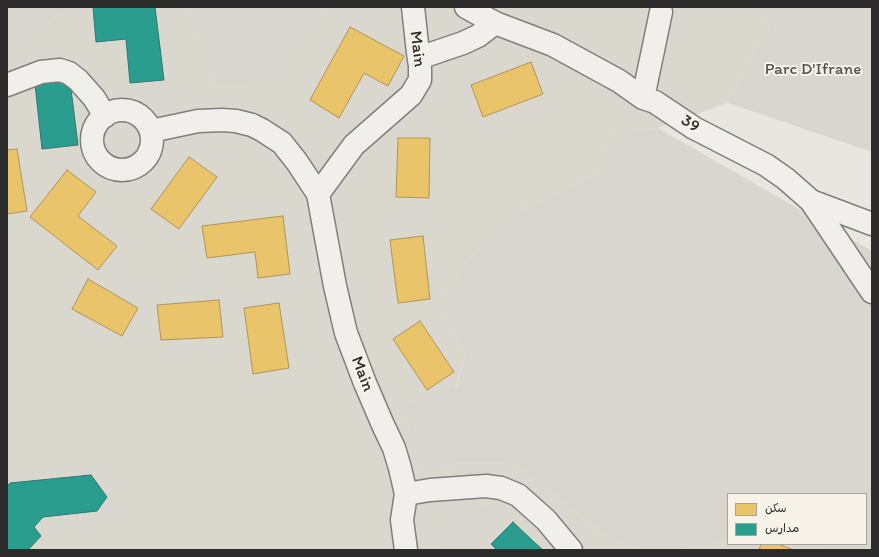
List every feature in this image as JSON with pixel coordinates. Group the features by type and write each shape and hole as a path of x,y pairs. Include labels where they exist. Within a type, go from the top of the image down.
{"lane":[{"name":"Main","path":"318,194 354,145 411,95 416,87 421,77 413,7"},
{"name":"39","path":"466,7 495,23 552,45 619,81 643,98 655,102 694,128 766,164 811,201 872,292"},
{"path":"643,98 661,12"},
{"path":"419,58 468,41 486,31 495,23"},
{"path":"7,85 40,72 60,70 69,73 78,80 94,98 105,116"},
{"path":"126,110 136,114 145,121 151,131 151,147 148,155 143,162 136,167 119,170 111,168 102,162 95,154 92,144 93,133 97,124 105,116 115,111 126,110"},
{"name":"Main","path":"151,131 198,121 236,121 252,125 282,143 297,162 318,194 335,286 346,333 365,383 394,448 406,494 402,520 406,550"},
{"path":"811,201 872,224"},
{"path":"406,494 430,490 486,486 501,488 518,495 546,520 571,550"}],"shaded area":[{"path":"66,7 190,7 217,86 276,78 321,12 322,7 764,7 769,29 728,103 658,128 612,135 599,174 513,214 470,258 442,301 466,352 455,389 403,405 415,449 423,468 460,463 516,464 602,532 637,550 7,550 7,63 25,44"},
{"path":"727,540 727,545 812,545 819,548 818,550 678,550"}],"green space":[{"path":"7,7 66,7 25,44 7,63"},
{"path":"190,7 322,7 321,12 276,79 217,86"},
{"name":"Parc D'Ifrane","path":"764,7 872,7 872,152 728,103 769,29"},
{"path":"658,128 872,251 872,550 818,550 819,548 812,545 867,545 867,493 727,493 727,540 678,550 637,550 602,532 516,464 460,463 423,468 415,449 403,405 456,388 466,352 442,301 470,258 513,214 599,174 612,135"},
{"path":"454,501 498,512 486,550 438,550 434,528"}],"building: سكن":[{"path":"350,27 404,56 388,86 364,73 339,118 310,100"},
{"path":"531,62 543,94 483,117 471,85"},
{"path":"398,138 430,138 429,198 396,197"},
{"path":"17,149 27,211 7,214 7,150"},
{"path":"189,157 217,177 179,229 151,209"},
{"path":"67,170 96,192 78,216 117,246 98,270 30,217"},
{"path":"283,216 290,274 258,278 255,252 207,258 202,226"},
{"path":"423,236 430,299 398,303 390,240"},
{"path":"88,279 138,308 122,336 72,309"},
{"path":"219,300 223,337 161,340 157,305"},
{"path":"279,303 289,368 253,374 244,308"},
{"path":"420,321 454,372 427,390 393,339"},
{"path":"761,545 781,545 794,550 759,550"}],"building: مدارس":[{"path":"93,7 155,7 164,80 130,83 126,39 96,42"},
{"path":"70,81 78,145 42,149 35,84"},
{"path":"91,475 107,497 97,511 43,517 34,527 41,536 28,550 7,550 7,486 10,483"},
{"path":"513,522 543,550 497,550 491,544"}]}
